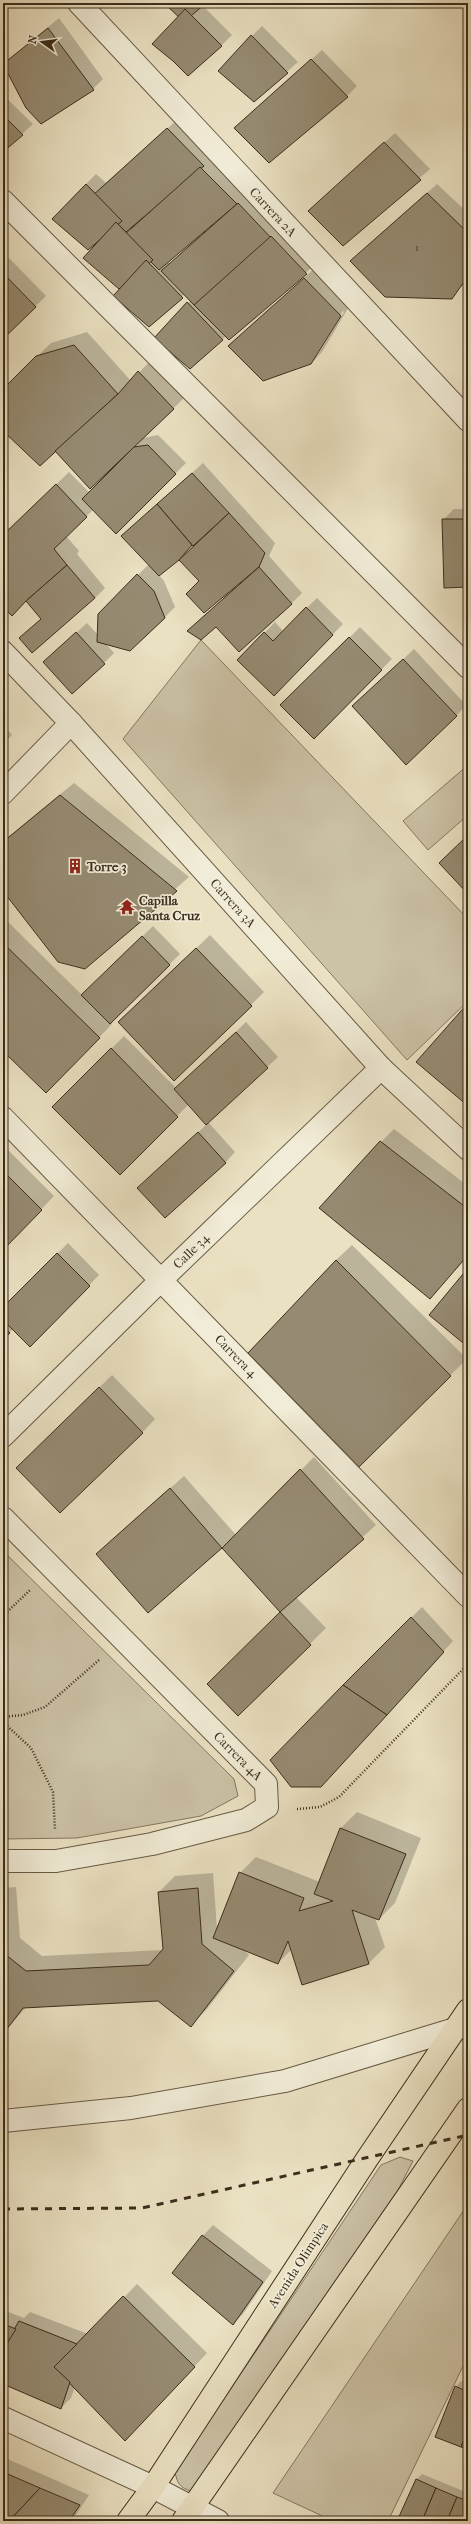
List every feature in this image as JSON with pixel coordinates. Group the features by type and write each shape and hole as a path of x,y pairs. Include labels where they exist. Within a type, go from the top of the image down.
{"main road":[{"name":"Avenida Olimpica","path":"128,2521 153,2487 461,2027 468,2010"},
{"path":"188,2515 468,2109"}],"street":[{"name":"Carrera 2A","path":"79,3 468,420"},
{"path":"3,201 468,667"},
{"name":"Carrera 3A","path":"3,652 71,723 382,1068 468,1149"},
{"path":"3,793 71,723"},
{"name":"Calle 34","path":"3,1436 162,1279 382,1068"},
{"name":"Carrera 4","path":"3,1118 162,1279 468,1596"},
{"name":"Carrera 4A","path":"3,1518 52,1570 266,1784 267,1807"},
{"path":"3,1861 56,1861 152,1844 246,1820 267,1807"},
{"path":"3,2121 131,2108 285,2081 461,2027"},
{"path":"3,2418 153,2487 188,2515 218,2521"}],"path":[{"path":"3,1616 52,1570"},
{"path":"3,1717 23,1715 45,1707 122,1639"},
{"path":"267,1807 301,1809 320,1807 339,1797 468,1664"},
{"path":"3,1722 31,1748 53,1792 56,1861"}],"shaded area":[{"path":"201,640 468,919 468,1001 407,1060 123,739"},
{"path":"468,765 468,815 428,850 403,821"},
{"path":"3,1551 234,1779 238,1796 201,1816 77,1838 3,1839"},
{"path":"400,2157 413,2161 398,2190 201,2480 191,2491 182,2487 178,2482 175,2472 381,2165"},
{"path":"468,2204 468,2356 388,2521 333,2521 273,2493"}],"building":[{"path":"164,3 206,3 184,22"},
{"path":"185,9 222,46 188,76 173,61 152,44"},
{"path":"48,28 94,90 41,124 26,108 3,64"},
{"path":"251,35 288,73 254,102 218,71"},
{"path":"311,59 348,97 269,163 234,128"},
{"path":"3,115 23,135 3,152"},
{"path":"167,128 204,166 126,232 91,197"},
{"path":"384,142 421,180 343,246 308,211"},
{"path":"200,167 237,204 159,270 124,235"},
{"path":"86,184 122,221 88,250 52,219"},
{"path":"427,193 468,233 468,276 452,299 385,297 350,261"},
{"path":"238,203 274,241 196,307 161,271"},
{"path":"116,222 153,260 119,289 83,258"},
{"path":"271,236 307,274 229,340 194,305"},
{"path":"146,260 183,298 149,327 113,296"},
{"path":"3,273 36,307 3,339"},
{"path":"304,278 341,316 311,364 263,381 228,346"},
{"path":"187,302 223,340 190,369 154,338"},
{"path":"74,345 118,394 40,466 3,431 3,389 36,356"},
{"path":"138,371 174,409 90,489 55,451 118,394"},
{"path":"148,445 176,474 116,534 82,499 134,447"},
{"path":"192,473 229,513 193,546 157,504"},
{"path":"56,484 87,517 54,549 67,565 26,601 12,616 3,607 3,535"},
{"path":"157,504 192,545 179,560 159,576 121,536"},
{"path":"229,513 265,553 259,567 204,613 186,594 199,581 179,560"},
{"path":"442,519 468,519 468,587 444,588"},
{"path":"67,565 95,598 32,653 19,638 41,619 26,601"},
{"path":"259,567 292,604 239,652 216,627 201,640 187,631"},
{"path":"137,574 154,591 165,618 130,651 97,642 98,614"},
{"path":"306,607 333,635 274,696 237,660 264,632 273,641"},
{"path":"76,632 105,664 72,694 43,662"},
{"path":"349,637 382,670 314,739 280,705"},
{"path":"403,659 457,716 406,765 352,706"},
{"name":"Torre 3","path":"60,795 177,891 85,969 58,962 3,891 3,842"},
{"path":"468,835 468,894 439,863"},
{"path":"142,936 170,965 110,1024 81,995"},
{"path":"3,943 100,1038 46,1093 3,1051"},
{"path":"196,948 252,1006 174,1081 118,1022"},
{"path":"468,1003 468,1106 416,1062"},
{"path":"236,1032 268,1068 206,1125 174,1089"},
{"path":"111,1048 178,1117 120,1175 52,1107"},
{"path":"198,1132 226,1163 165,1218 137,1188"},
{"path":"380,1141 468,1209 468,1255 430,1299 319,1208"},
{"path":"3,1171 42,1210 3,1250"},
{"path":"57,1253 90,1286 30,1347 3,1320 3,1307"},
{"path":"336,1260 451,1376 359,1467 248,1353"},
{"path":"468,1268 468,1347 429,1315"},
{"path":"3,1326 10,1333 3,1340"},
{"path":"99,1387 143,1433 60,1513 16,1468"},
{"path":"300,1469 364,1539 280,1612 222,1548"},
{"path":"170,1488 222,1548 148,1613 96,1554"},
{"path":"280,1612 311,1645 238,1716 207,1684"},
{"path":"411,1617 444,1652 387,1715 343,1685"},
{"path":"343,1685 387,1715 321,1787 291,1787 270,1760"},
{"path":"340,1828 406,1854 379,1920 352,1910 369,1964 302,1985 288,1941 278,1964 213,1938 239,1872 304,1898 299,1911 333,1901 314,1894"},
{"path":"198,1888 202,1944 234,1971 191,2027 158,2001 23,2008 3,2034 3,1932 5,1954 26,1971 149,1965 163,1949 158,1892"},
{"path":"202,2235 263,2282 233,2325 172,2273"},
{"path":"123,2296 195,2367 125,2441 54,2367"},
{"path":"19,2321 77,2344 54,2367 70,2382 61,2409 3,2384 3,2348"},
{"path":"3,2324 16,2329 3,2350"},
{"path":"455,2386 468,2392 468,2429 461,2447 435,2437"},
{"path":"468,2429 468,2449 461,2447"},
{"path":"3,2472 40,2488 9,2521 3,2521"},
{"path":"416,2479 436,2488 422,2521 397,2521"},
{"path":"40,2488 80,2505 69,2521 9,2521"},
{"path":"436,2488 457,2497 447,2521 422,2521"},
{"path":"457,2497 468,2501 468,2521 447,2521"}],"railway":[{"path":"3,2209 142,2208 468,2135"}],"place":[{"name":"Torre 3","path":"75,866"},
{"name":"Capilla Santa Cruz","path":"127,907"}]}
